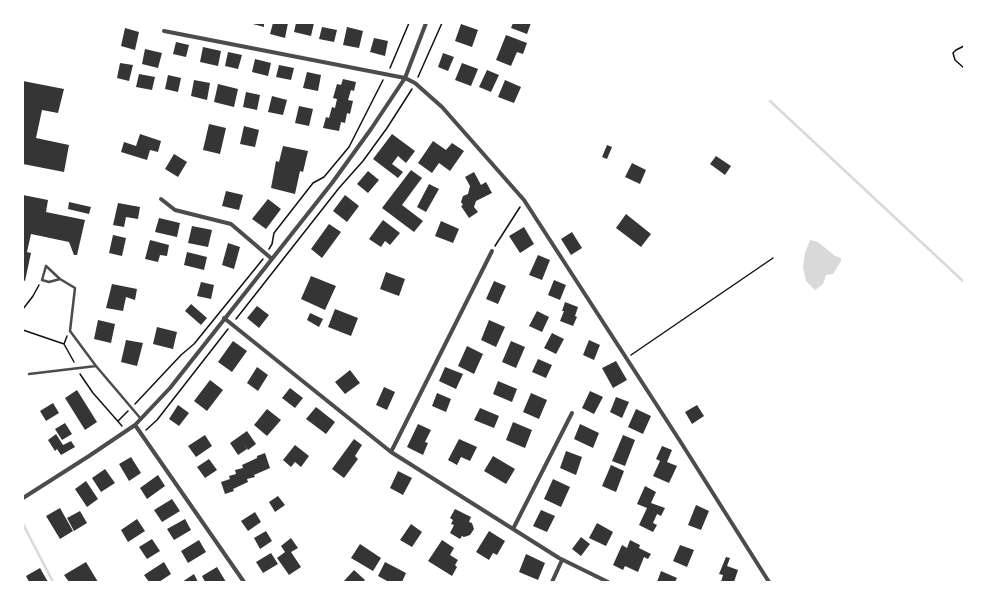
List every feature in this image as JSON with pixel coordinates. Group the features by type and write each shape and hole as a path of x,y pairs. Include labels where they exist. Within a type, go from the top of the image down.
{"street":[{"path":"23,498 135,425 184,370 354,153 405,78 426,23"},
{"path":"164,31 405,78 415,83 442,107 524,200 680,441 769,582"},
{"path":"161,199 175,210 231,224 272,259"},
{"path":"391,452 492,251"},
{"path":"224,318 391,452 562,560 608,582"},
{"path":"513,529 572,413"},
{"path":"135,425 244,582"},
{"path":"552,582 562,560"}],"lane":[{"path":"60,279 49,282 42,280 46,266 60,279 75,288 70,331 96,366 141,419"},
{"path":"29,374 96,366"}],"path":[{"path":"23,330 64,344 76,368 93,393 118,421 181,355 194,344 266,254 272,244 274,233 313,183 324,177 349,147 393,63 409,23"},
{"path":"140,433 147,430 157,420 387,128 415,83 442,23"},
{"path":"964,46 953,53 955,60 964,68"},
{"path":"492,251 524,200"},
{"path":"626,358 773,258"},
{"path":"23,309 33,296 42,280"}],"shaded area":[{"path":"810,240 818,242 835,256 841,258 841,261 833,274 826,275 823,284 815,290 806,281 803,267 805,253"}],"building":[{"path":"249,23 264,23 264,27"},
{"path":"273,23 288,23 285,38 270,34"},
{"path":"296,23 314,23 311,36 294,32"},
{"path":"513,23 531,23 527,34 511,28"},
{"path":"461,24 478,30 472,47 455,41"},
{"path":"322,27 337,30 334,42 319,39"},
{"path":"347,27 363,31 359,48 343,45"},
{"path":"125,28 139,32 135,50 121,46"},
{"path":"506,35 527,43 523,54 517,52 511,66 496,60"},
{"path":"374,38 388,41 385,56 370,52"},
{"path":"176,42 189,45 186,57 173,54"},
{"path":"203,47 221,51 218,66 200,62"},
{"path":"145,49 162,53 158,68 142,64"},
{"path":"228,52 242,55 238,69 225,66"},
{"path":"443,53 454,57 448,71 438,67"},
{"path":"255,59 271,63 268,76 252,72"},
{"path":"120,63 133,65 129,81 117,78"},
{"path":"462,63 478,69 471,86 455,80"},
{"path":"279,65 294,68 291,80 276,77"},
{"path":"487,70 499,75 491,92 479,87"},
{"path":"307,72 321,75 318,91 303,88"},
{"path":"139,74 155,77 152,90 136,87"},
{"path":"168,75 181,78 178,92 165,89"},
{"path":"343,79 356,82 354,91 351,90 348,100 353,101 350,114 347,113 345,123 341,122 339,131 323,128 326,117 329,118 332,107 335,108 337,99 333,98 337,84 341,85"},
{"path":"194,80 210,83 207,100 191,96"},
{"path":"505,80 521,87 514,103 498,97"},
{"path":"23,81 64,89 58,113 42,110 36,138 69,145 64,172 23,164"},
{"path":"218,84 238,89 234,107 214,102"},
{"path":"246,92 260,95 257,110 243,107"},
{"path":"272,96 287,100 283,115 268,112"},
{"path":"299,106 313,109 309,126 295,123"},
{"path":"209,124 226,128 220,154 203,150"},
{"path":"244,126 259,130 255,147 240,144"},
{"path":"140,134 161,141 158,152 150,150 147,160 121,152 124,142 136,146"},
{"path":"392,134 415,151 406,163 398,156 392,164 403,172 398,178 373,159"},
{"path":"433,141 446,150 452,143 464,151 450,171 439,163 432,173 418,163"},
{"path":"607,145 612,147 607,159 602,157"},
{"path":"283,146 308,151 303,172 300,171 295,194 271,188 276,161 279,162"},
{"path":"174,154 187,162 178,177 165,169"},
{"path":"716,156 731,166 725,175 710,164"},
{"path":"632,163 646,170 640,184 625,177"},
{"path":"411,170 422,178 402,205 423,221 414,232 382,208"},
{"path":"368,171 379,180 368,193 357,184"},
{"path":"474,172 481,185 486,182 492,193 476,201 474,207 478,212 469,218 461,206 463,205 461,202 463,196 468,194 470,186 465,177"},
{"path":"429,184 439,189 426,212 417,207"},
{"path":"226,191 243,195 239,210 222,206"},
{"path":"23,195 48,200 46,212 85,220 77,255 74,255 69,242 31,234 27,252 31,253 25,281 23,280"},
{"path":"345,195 359,206 347,222 333,211"},
{"path":"268,199 281,209 266,229 252,219"},
{"path":"69,202 91,207 89,214 68,209"},
{"path":"118,203 140,207 138,219 126,217 124,227 113,225"},
{"path":"626,214 651,234 641,247 616,228"},
{"path":"159,218 180,223 177,237 155,232"},
{"path":"383,220 400,233 390,245 385,241 381,247 369,239"},
{"path":"441,221 459,229 453,243 435,236"},
{"path":"329,224 341,232 322,258 311,249"},
{"path":"192,226 212,230 208,247 188,243"},
{"path":"524,227 534,244 520,253 509,236"},
{"path":"572,232 582,248 571,255 561,239"},
{"path":"113,235 126,238 122,256 109,253"},
{"path":"150,240 169,245 167,256 160,255 158,262 145,259"},
{"path":"228,243 240,247 234,269 222,265"},
{"path":"187,252 207,257 204,270 184,265"},
{"path":"538,255 550,260 542,280 529,275"},
{"path":"386,272 405,279 399,296 380,289"},
{"path":"311,276 336,286 325,310 301,299"},
{"path":"554,280 566,285 560,300 548,295"},
{"path":"494,281 506,286 498,304 486,299"},
{"path":"201,282 214,285 211,299 197,296"},
{"path":"112,284 137,289 135,300 126,297 123,311 106,308"},
{"path":"565,302 578,307 575,316 577,317 573,326 560,321 564,311 562,311"},
{"path":"191,304 207,318 201,325 185,311"},
{"path":"257,306 269,315 259,328 247,318"},
{"path":"335,309 358,318 351,336 328,327"},
{"path":"537,311 549,317 542,332 529,326"},
{"path":"310,313 323,319 319,327 307,320"},
{"path":"98,320 115,324 111,343 94,339"},
{"path":"489,320 505,327 496,347 481,340"},
{"path":"157,327 177,332 173,349 153,344"},
{"path":"552,333 564,339 556,354 544,348"},
{"path":"126,340 143,343 137,366 121,362"},
{"path":"589,340 600,345 594,360 583,355"},
{"path":"233,341 247,351 232,372 218,362"},
{"path":"511,341 525,347 516,368 502,362"},
{"path":"467,346 483,354 474,374 458,366"},
{"path":"538,359 552,365 546,378 532,372"},
{"path":"616,361 627,380 613,388 602,368"},
{"path":"257,367 268,375 258,391 247,383"},
{"path":"445,367 463,374 456,389 439,381"},
{"path":"350,370 360,383 345,394 335,382"},
{"path":"210,380 223,390 207,411 194,401"},
{"path":"498,381 517,389 512,402 493,394"},
{"path":"384,387 395,392 387,410 376,405"},
{"path":"290,388 303,398 295,408 282,398"},
{"path":"77,390 97,422 85,430 65,398"},
{"path":"590,391 603,397 594,414 582,408"},
{"path":"437,393 451,399 446,412 432,406"},
{"path":"531,393 547,400 539,419 523,412"},
{"path":"616,397 629,402 622,418 610,412"},
{"path":"53,403 59,413 46,421 40,411"},
{"path":"178,405 189,413 179,426 169,419"},
{"path":"697,405 704,416 692,424 685,412"},
{"path":"316,407 335,422 326,434 306,419"},
{"path":"480,408 499,416 494,428 474,420"},
{"path":"267,409 281,420 267,436 254,425"},
{"path":"636,409 651,416 643,434 628,427"},
{"path":"513,422 532,430 525,448 506,440"},
{"path":"65,423 72,434 62,440 55,429"},
{"path":"418,424 431,430 425,442 428,443 423,455 407,447"},
{"path":"580,424 599,433 593,448 574,439"},
{"path":"247,431 256,444 248,450 243,443 247,449 238,455 230,443"},
{"path":"56,434 63,445 71,441 75,447 61,455 57,449 55,451 48,440"},
{"path":"205,435 212,446 196,457 188,446"},
{"path":"623,435 635,440 625,466 612,461"},
{"path":"354,439 362,445 355,456 358,459 344,478 332,469"},
{"path":"459,439 477,447 470,461 461,457 457,465 448,460"},
{"path":"295,445 309,456 301,467 295,462 291,467 283,460"},
{"path":"662,446 672,450 667,462 677,466 669,483 653,476 660,461 656,459"},
{"path":"566,451 582,457 576,475 560,468"},
{"path":"265,453 270,468 254,475 255,477 247,479 248,482 233,489 234,491 225,494 221,482 230,479 229,476 236,474 235,470 243,468 242,465"},
{"path":"493,456 515,469 506,484 484,471"},
{"path":"131,457 141,473 129,481 119,464"},
{"path":"209,459 217,470 205,478 197,467"},
{"path":"611,465 624,471 616,492 602,486"},
{"path":"105,469 115,483 101,492 92,478"},
{"path":"398,471 412,478 403,495 390,488"},
{"path":"158,475 165,486 147,499 140,488"},
{"path":"553,479 570,487 561,507 544,499"},
{"path":"86,481 98,499 87,507 75,489"},
{"path":"645,486 656,492 651,503 665,508 661,516 657,514 653,523 657,525 653,532 639,525 647,508 637,504"},
{"path":"278,496 285,505 275,512 269,502"},
{"path":"172,499 180,511 162,522 154,510"},
{"path":"696,505 709,511 701,530 688,525"},
{"path":"60,508 73,531 60,539 46,516"},
{"path":"455,509 471,517 469,522 472,523 474,529 470,535 464,537 462,536 460,539 450,533 454,525 451,524 453,520 450,518"},
{"path":"541,510 555,516 547,532 533,526"},
{"path":"80,511 87,523 74,531 67,518"},
{"path":"255,512 261,522 248,531 241,521"},
{"path":"137,519 145,531 128,542 121,530"},
{"path":"185,519 191,530 174,540 167,529"},
{"path":"597,523 613,532 606,546 589,538"},
{"path":"411,524 422,532 412,547 400,540"},
{"path":"266,531 272,541 260,549 254,538"},
{"path":"489,531 505,541 497,555 493,553 489,560 476,552"},
{"path":"581,537 590,544 581,556 572,549"},
{"path":"291,538 298,548 291,552 301,567 289,575 277,558 285,552 281,546"},
{"path":"152,539 160,551 147,559 139,547"},
{"path":"199,540 206,552 188,563 181,551"},
{"path":"442,540 454,548 450,555 458,560 455,565 457,567 452,576 428,561"},
{"path":"630,540 640,545 639,548 651,554 648,559 644,557 638,572 625,566 623,570 613,565 622,545 627,548"},
{"path":"360,544 381,558 373,571 351,558"},
{"path":"680,545 694,550 687,567 673,561"},
{"path":"271,553 278,564 263,573 256,562"},
{"path":"526,554 545,563 538,580 519,572"},
{"path":"726,557 730,558 727,566 738,570 734,582 721,582 723,575 719,574"},
{"path":"86,562 98,582 69,582 64,575"},
{"path":"164,562 171,574 159,582 149,582 144,575"},
{"path":"385,562 406,573 402,582 389,582 378,576"},
{"path":"217,567 226,582 205,582 202,576"},
{"path":"40,568 48,582 29,582 26,576"},
{"path":"354,570 365,580 363,582 343,582"},
{"path":"661,571 677,578 675,582 657,582"},
{"path":"194,574 198,582 182,582"}],"waterway":[{"path":"770,101 964,282"},
{"path":"23,524 53,582"}]}
